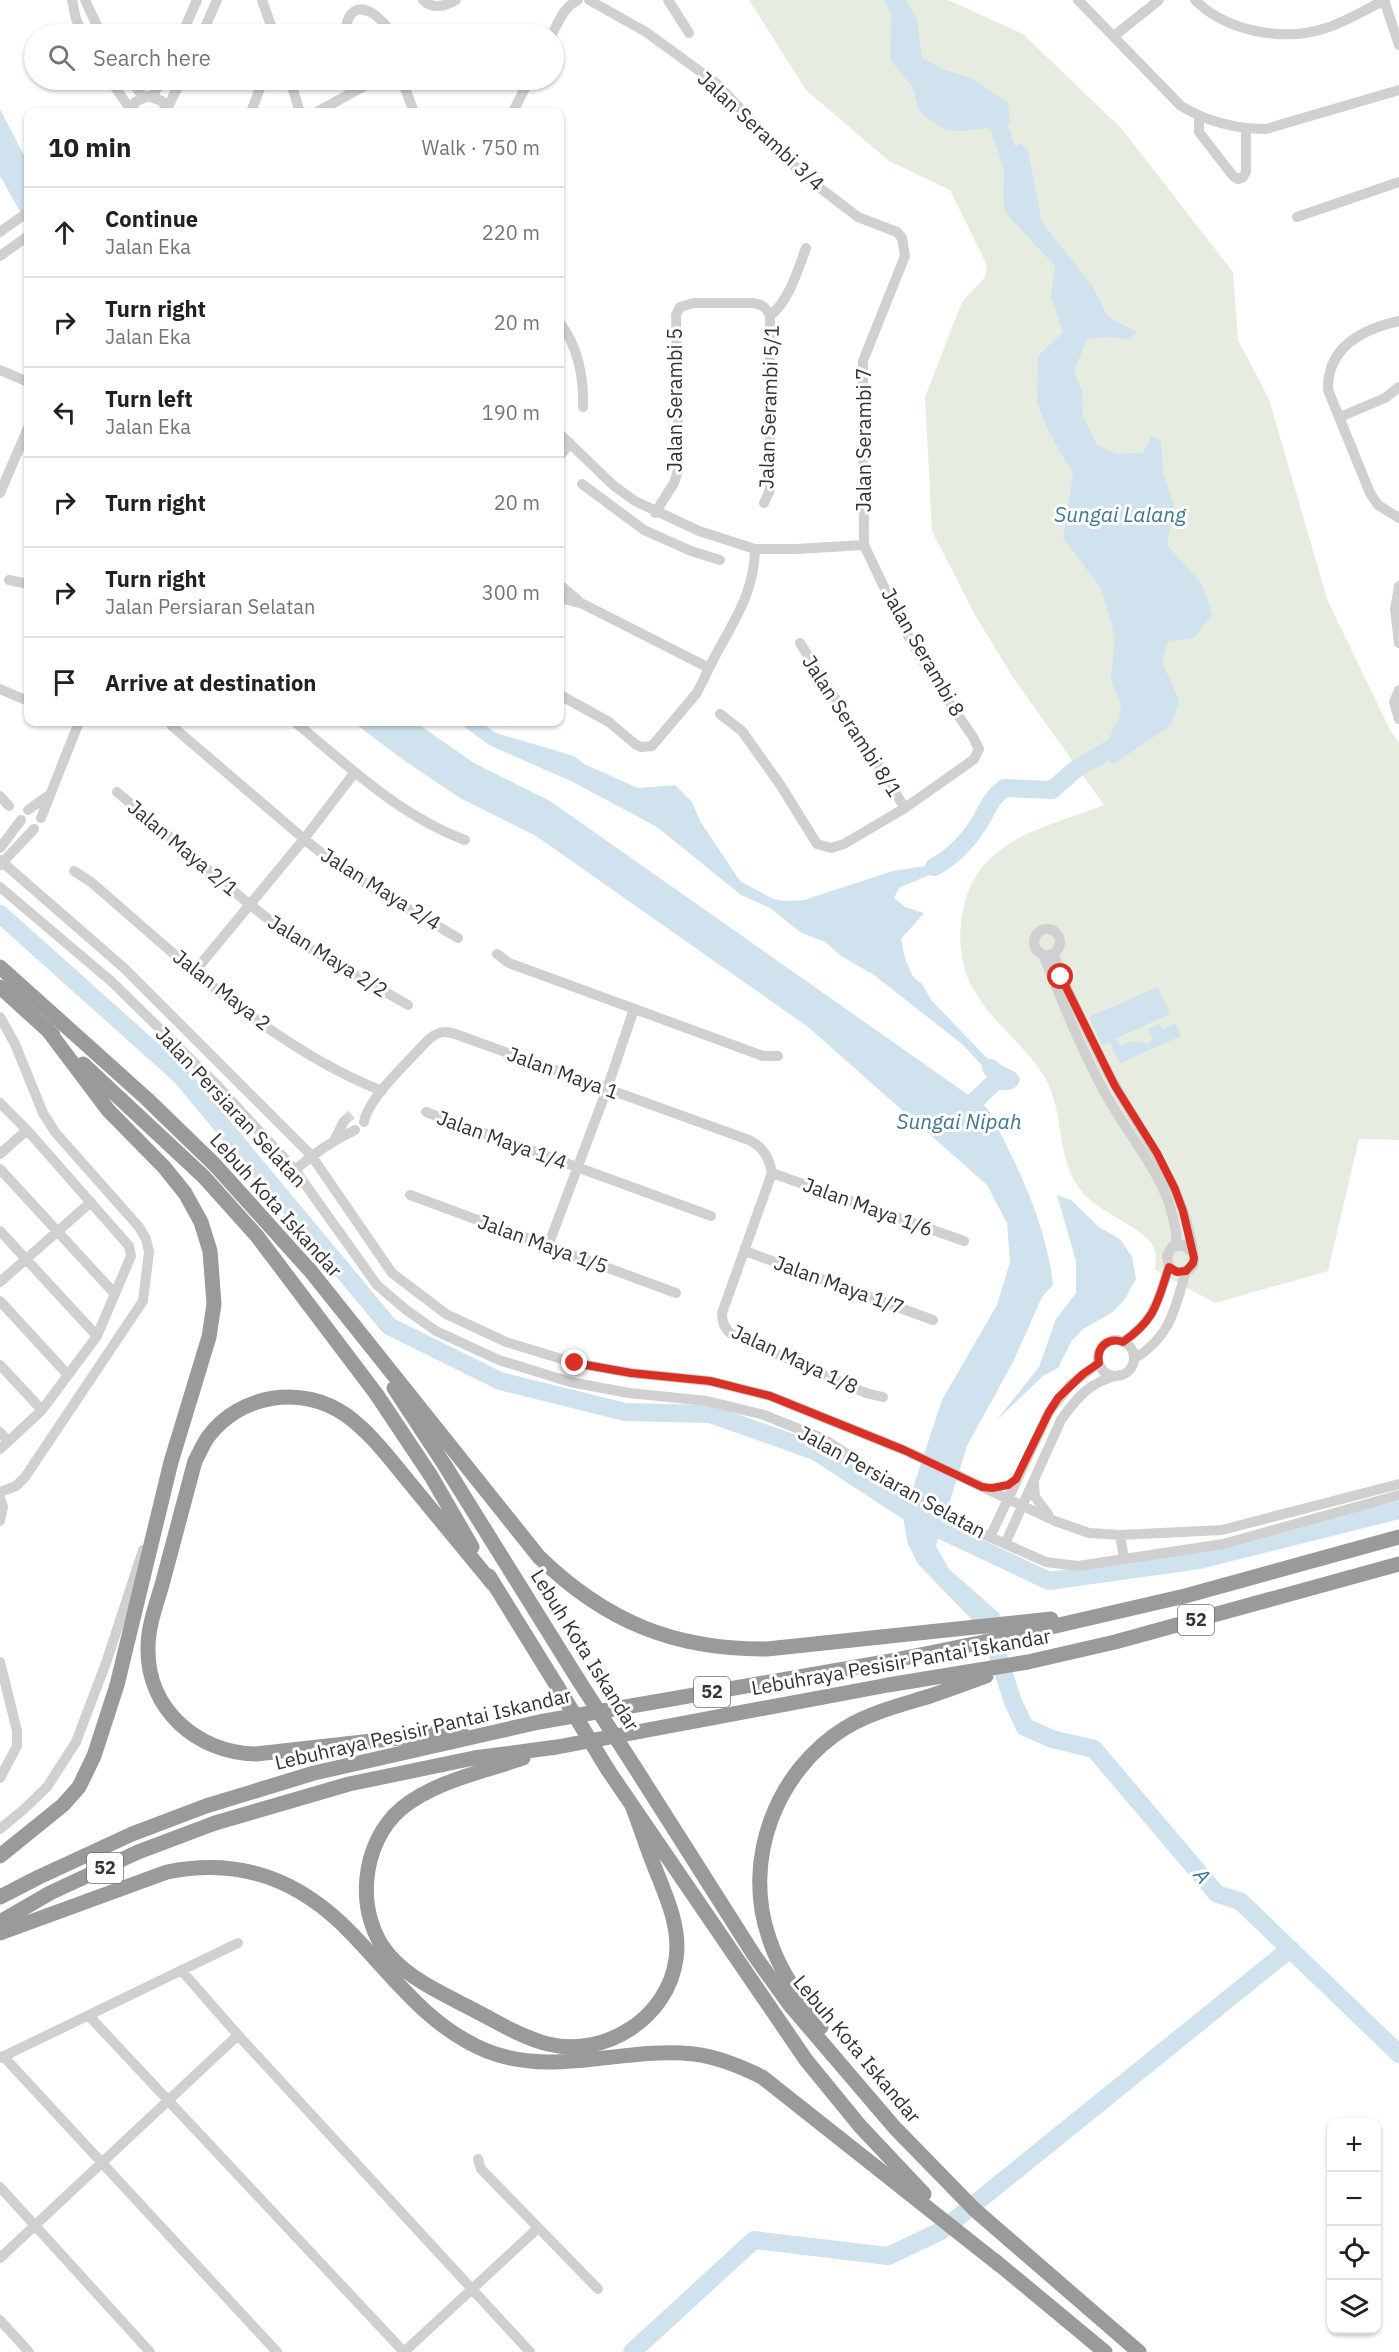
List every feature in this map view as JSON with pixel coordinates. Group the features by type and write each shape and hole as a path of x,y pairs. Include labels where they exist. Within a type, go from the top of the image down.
{"highway":[{"name":"Lebuh Kota Iskandar","path":"0,967 147,1099 216,1165 309,1269 390,1382 438,1455 759,1963 789,2004 895,2128 975,2210 1139,2352"},
{"name":"Lebuh Kota Iskandar","path":"0,987 204,1178 257,1236 377,1395 431,1476 493,1584 608,1770 774,2015 831,2092 919,2189 1000,2266 1105,2352"},
{"path":"0,1856 63,1805 79,1787 94,1756 117,1685 171,1462 209,1336 214,1304 214,1276 210,1251 201,1222 185,1193 164,1167 108,1110 47,1029"},
{"path":"309,1269 539,1557 577,1591 624,1620 654,1633 688,1643 739,1649 766,1649 1111,1614"},
{"path":"493,1584 376,1442 347,1416 334,1407 304,1398 287,1396 252,1403 225,1419 207,1438 195,1461 150,1628 148,1649 152,1678 160,1698 183,1727 210,1745 244,1754 539,1722"},
{"name":"Lebuhraya Pesisir Pantai Iskandar","path":"0,1897 39,1876 132,1834 218,1803 314,1773 539,1722 885,1662 1111,1614 1185,1596 1399,1536"},
{"name":"Lebuhraya Pesisir Pantai Iskandar","path":"0,1922 50,1893 138,1852 238,1816 349,1784 412,1770 557,1747 888,1685 1028,1662 1115,1642 1399,1564"},
{"path":"895,2128 791,1986 776,1956 764,1922 760,1887 762,1856 768,1829 780,1799 796,1773 815,1751 845,1728 876,1712 1028,1662"},
{"path":"557,1747 425,1793 400,1810 385,1828 376,1846 369,1869 366,1888 368,1909 381,1945 405,1970 461,2003 527,2036 549,2044 569,2047 597,2044 633,2028 655,2007 666,1990 674,1969 677,1949 673,1916 633,1808"},
{"path":"0,1933 167,1872 190,1867 242,1869 270,1877 298,1889 317,1902 351,1933 415,2002 441,2025 487,2051 527,2061 554,2063 664,2053 693,2054 732,2064 762,2077 789,2096 1000,2266"}],"street":[{"path":"72,0 78,24"},
{"path":"85,0 96,24"},
{"path":"186,24 197,0"},
{"path":"206,24 217,0"},
{"path":"262,0 270,24"},
{"path":"423,0 428,6 434,7 456,0"},
{"path":"557,24 569,4 578,0"},
{"path":"668,0 689,33"},
{"path":"1078,0 1181,106 1199,117 1226,126 1266,129 1399,90"},
{"path":"1114,36 1159,0"},
{"path":"1195,0 1219,18 1238,26 1270,34 1287,34 1326,28 1385,0 1399,45"},
{"name":"Jalan Serambi 3/4","path":"595,1 646,32 716,83 756,123 782,156 803,175 868,222"},
{"path":"347,24 351,13 358,9 371,12 383,24"},
{"path":"117,90 129,108"},
{"path":"142,90 148,96 162,100 166,108"},
{"path":"132,108 135,102 148,96 153,90"},
{"path":"168,108 176,90"},
{"path":"252,108 259,90"},
{"path":"292,90 295,108"},
{"path":"323,108 357,90"},
{"path":"406,90 412,108"},
{"path":"515,108 524,90"},
{"path":"1199,117 1199,132 1233,176 1238,179 1244,177 1246,172 1246,129"},
{"path":"1297,217 1399,182"},
{"path":"0,232 24,215"},
{"name":"Jalan Serambi 7","path":"864,545 863,361 905,256 902,238 897,232 868,222"},
{"path":"2,254 24,239"},
{"name":"Jalan Serambi 5/1","path":"764,503 771,490 770,316 781,307 806,248"},
{"name":"Jalan Serambi 5","path":"655,513 674,483 679,466 675,323 680,308 694,303 752,303 760,304 767,309 770,316"},
{"path":"1399,321 1379,325 1352,338 1335,359 1328,379 1328,390 1370,493 1378,505 1399,518"},
{"path":"564,330 573,347 584,385 583,407"},
{"path":"0,370 24,380"},
{"path":"1340,417 1384,398 1399,387"},
{"path":"0,493 3,476 24,436"},
{"path":"564,438 614,486 655,513 699,531 755,549 864,545"},
{"path":"564,451 570,443"},
{"path":"582,484 645,530 720,560"},
{"path":"604,501 614,486"},
{"path":"691,550 699,531"},
{"name":"Jalan Serambi 8","path":"720,714 742,730 781,786 817,844 822,847 831,848 844,844 905,808 974,759 979,749 973,737 934,680 904,629 864,545"},
{"path":"564,697 609,722 635,744 646,747 657,742 696,694 749,590 754,570 755,549"},
{"path":"9,580 24,583"},
{"path":"1399,586 1395,609 1399,643"},
{"path":"564,588 583,604"},
{"path":"564,598 583,604 709,668"},
{"name":"Jalan Serambi 8/1","path":"800,643 905,808"},
{"path":"0,689 24,699"},
{"path":"1399,690 1394,702 1399,719"},
{"path":"41,818 76,726"},
{"name":"Jalan Maya 2/4","path":"172,726 343,870 458,938"},
{"path":"300,726 388,798 447,833 465,840"},
{"path":"195,971 304,839 355,772"},
{"name":"Jalan Maya 2/1","path":"117,792 249,904"},
{"path":"28,810 49,795"},
{"path":"0,796 9,806"},
{"path":"0,848 21,820"},
{"path":"1,862 34,829"},
{"name":"Jalan Persiaran Selatan","path":"1,862 124,968 311,1155 392,1273 446,1314 506,1342 575,1363 631,1373 710,1381 770,1396 904,1450 1054,1521 1089,1533 1120,1535 1222,1530 1399,1484"},
{"name":"Jalan Maya 2","path":"74,871 91,882 195,971 283,1038 322,1062 382,1091"},
{"name":"Jalan Persiaran Selatan","path":"0,887 112,982 214,1082 295,1170 377,1285 436,1331 499,1360 570,1382 629,1393 707,1401 764,1415 824,1439 893,1485 954,1519 1046,1562 1078,1566 1223,1544 1399,1495"},
{"name":"Jalan Maya 2/2","path":"249,904 295,940 408,1005"},
{"path":"1005,1544 1034,1477 1070,1406 1092,1385 1102,1379 1119,1376 1130,1370 1134,1359 1152,1348 1166,1329 1186,1271 1193,1263 1183,1211 1175,1189 1157,1153 1115,1086 1048,953 1106,1094 1160,1178 1177,1231 1177,1245"},
{"path":"497,954 509,963 763,1056 778,1056"},
{"path":"548,1246 607,1089 634,1009"},
{"path":"0,1017 15,1044 43,1113 139,1227 146,1239 149,1252 143,1301 25,1477 16,1486 0,1492"},
{"name":"Jalan Maya 1","path":"362,1115 428,1041 435,1034 443,1031 749,1140 758,1145 766,1154 772,1173"},
{"path":"0,1103 91,1202 131,1251 131,1256 97,1336 42,1410 4,1445 0,1432"},
{"name":"Jalan Maya 1/4","path":"426,1112 711,1216"},
{"path":"335,1139 344,1121"},
{"path":"0,1154 27,1130"},
{"path":"295,1170 311,1155 335,1139 355,1130"},
{"path":"0,1169 115,1294"},
{"name":"Jalan Maya 1/6","path":"772,1173 964,1241"},
{"name":"Jalan Maya 1/8","path":"772,1173 722,1312 725,1328 731,1334 866,1393 883,1397"},
{"name":"Jalan Maya 1/5","path":"410,1195 676,1293"},
{"path":"0,1282 91,1202"},
{"path":"0,1232 97,1336"},
{"path":"1186,1271 1177,1272 1169,1267 1166,1262 1168,1251 1177,1245 1183,1245 1192,1252"},
{"name":"Jalan Maya 1/7","path":"745,1251 933,1320"},
{"path":"1123,1342 1139,1331 1153,1312 1169,1267"},
{"path":"0,1301 68,1375"},
{"path":"1119,1376 1107,1373 1099,1363 1099,1353 1104,1344 1113,1340 1123,1342 1129,1346 1134,1359"},
{"path":"990,1537 1049,1412 1058,1398 1077,1378 1099,1363"},
{"path":"0,1365 42,1410"},
{"path":"0,1829 24,1810 46,1787 76,1742 106,1663 171,1462"},
{"path":"982,1487 1000,1488 1008,1485 1022,1470"},
{"path":"1034,1477 1033,1487 1038,1504 1054,1521"},
{"path":"0,1498 3,1507 0,1521"},
{"path":"1120,1535 1124,1558"},
{"path":"0,1662 17,1731 17,1746 0,1778"},
{"path":"238,1943 2,2057 277,2352"},
{"path":"181,1970 530,2352"},
{"path":"88,2016 404,2352 538,2228"},
{"path":"0,2258 238,2035"},
{"path":"478,2159 481,2169 598,2289"},
{"path":"0,2187 150,2352"},
{"path":"1049,2306 1094,2352"},
{"path":"0,2320 29,2352"}],"shaded area":[{"path":"749,0 948,0 1023,34 1122,129 1233,272 1238,340 1269,399 1327,599 1390,730 1399,743 1399,1140 1359,1139 1328,1271 1215,1303 1155,1270 1155,1250 1147,1238 1090,1200 1074,1180 1064,1151 1056,1106 1045,1078 1029,1056 992,1016 968,978 962,960 960,933 967,896 978,873 993,856 1011,842 1033,831 1104,805 1014,679 975,615 932,531 925,397 962,302 985,277 987,265 950,190 889,161 806,90"}],"water":[{"path":"884,0 906,0 917,19 922,58 945,70 971,78 1008,103 1010,125 963,131 947,130 936,125 919,111 913,88 890,59 891,14"},
{"path":"0,109 24,155 24,219 0,176"},
{"name":"Sungai Lalang","path":"1020,143 1028,150 1042,222 1093,287 1108,317 1137,332 1130,340 1111,337 1087,339 1074,371 1082,391 1083,416 1097,445 1117,454 1143,453 1152,435 1161,441 1163,472 1174,507 1167,545 1202,584 1212,615 1194,638 1168,641 1162,662 1179,701 1171,725 1112,765 1107,754 1116,736 1121,706 1111,678 1115,637 1101,588 1063,538 1073,474 1049,432 1037,402 1038,356 1063,332 1051,296 1055,266 1004,211 1006,166 1013,150"},
{"name":"Sungai Nipah","path":"358,726 421,726 474,763 550,801 967,1094 978,1099 989,1111 1029,1195 1044,1239 1053,1285 1042,1297 1014,1360 967,1446 936,1546 949,1569 999,1613 1001,1619 974,1622 918,1564 908,1544 903,1518 942,1400 997,1305 1010,1262 1007,1223 987,1185 808,1027 536,836 460,798"},
{"path":"463,726 486,726 496,733 574,756 584,764 638,788 675,785 692,802 700,821 740,881 773,899 804,900 893,871 925,866 953,853 943,869 899,888 894,898 905,907 924,913 901,939 905,958 913,977 922,984 932,1001 988,1059 1015,1072 1020,1078 1019,1083 1011,1089 996,1090 988,1082 990,1074 962,1044 874,975 841,956 825,942 800,932 770,908 741,895 657,827 573,782 489,745"},
{"path":"1158,987 1170,1014 1115,1039 1122,1046 1132,1041 1149,1044 1153,1038 1148,1029 1159,1024 1162,1030 1175,1023 1181,1036 1120,1063 1110,1042 1102,1045 1089,1017"},
{"path":"1057,1195 1071,1200 1099,1227 1121,1240 1132,1257 1136,1279 1125,1299 1113,1312 1083,1329 1071,1342 1058,1368 1044,1375 996,1421 1039,1367 1056,1319 1076,1293 1076,1261"}],"waterway":[{"path":"977,111 998,125 1018,180"},
{"path":"934,867 952,855 968,839 991,802 1004,788 1052,790 1076,769 1117,745 1122,730"},
{"path":"0,914 181,1076 389,1326 500,1381 625,1412 710,1414 815,1451 924,1522 1049,1581 1199,1560 1399,1510"},
{"path":"961,1114 1000,1077 991,1068"},
{"name":"A","path":"988,1625 1013,1702 1025,1727 1052,1739 1094,1749 1217,1894 1240,1901 1399,2054"},
{"path":"632,2352 754,2240 888,2256 941,2231 1290,1949"}],"tunnel":[{"path":"344,1121 355,1112"}],"route":[{"path":"575,1363 631,1373 710,1381 770,1396 904,1450 982,1487 1000,1488 1016,1479 1058,1398 1071,1384 1099,1363 1099,1353 1104,1344 1113,1340 1123,1342 1147,1322 1158,1300 1169,1267 1182,1273 1191,1268 1194,1258 1183,1211 1175,1189 1157,1153 1115,1086 1061,977"}]}
